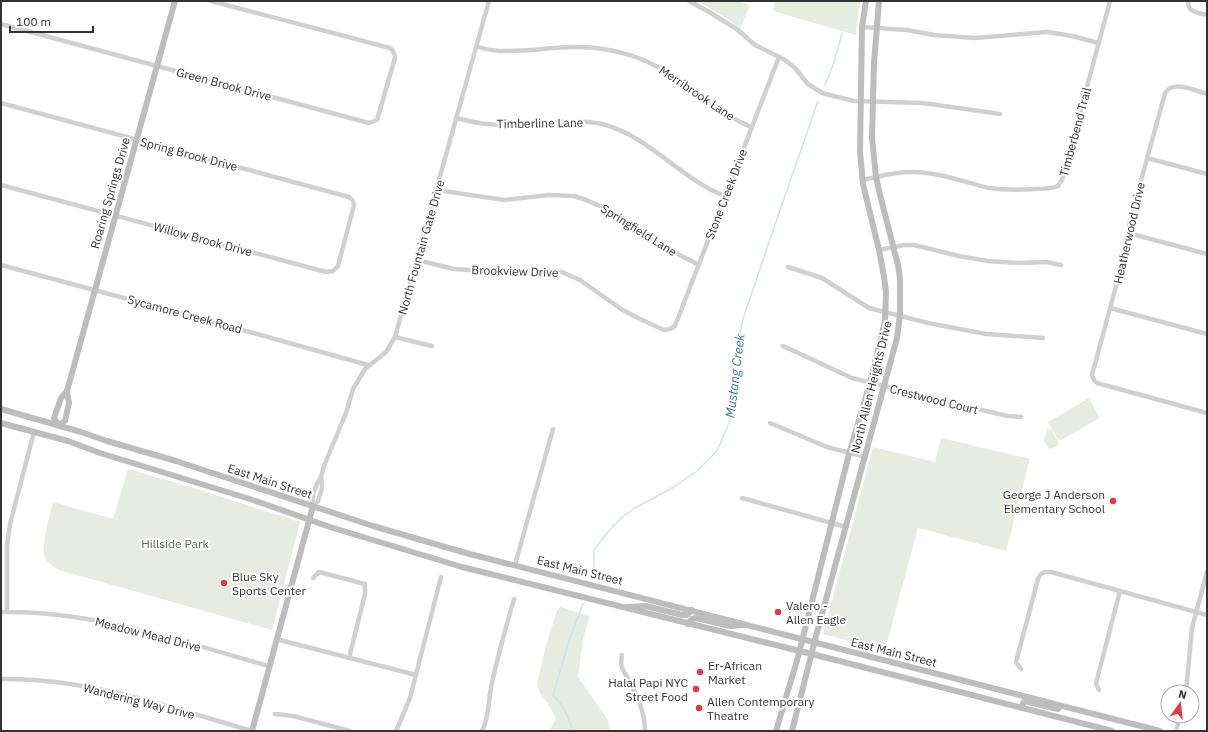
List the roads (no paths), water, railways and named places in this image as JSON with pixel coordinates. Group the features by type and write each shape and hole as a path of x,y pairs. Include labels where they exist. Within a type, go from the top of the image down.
{"main road":[{"name":"Roaring Springs Drive","path":"67,391 61,398 54,418 58,425 65,421 68,403 67,391 175,1"},
{"name":"North Allen Heights Drive","path":"776,731 799,651 849,454 870,383 883,332 886,312 886,292 879,250 863,180 860,152 862,28 866,1"},
{"name":"North Allen Heights Drive","path":"792,731 814,642 866,457 897,338 900,315 900,279 894,247 876,176 872,138 879,1"},
{"name":"East Main Street","path":"1,409 58,425 380,528 466,552 1160,731"},
{"name":"East Main Street","path":"1,422 55,437 100,453 197,482 330,527 455,565 1112,731"},
{"path":"55,437 58,425"},
{"path":"197,482 201,470"},
{"path":"252,731 313,506"},
{"path":"624,608 646,606 682,615 687,615 692,610"},
{"path":"687,624 692,619 696,618 731,626 746,624"},
{"path":"946,688 949,677"},
{"path":"1022,708 1025,701 1059,709 1088,713"}],"street":[{"name":"Green Brook Drive","path":"1,24 157,65 369,124 378,118 395,58 394,52 390,48 211,1"},
{"name":"North Fountain Gate Drive","path":"313,506 312,500 315,486 322,477 324,466 346,413 353,389 368,365 386,352 395,337 489,1"},
{"path":"689,1 731,26 755,45 779,57 795,68 815,90 836,97 860,102 873,101 923,103 1000,114"},
{"name":"Timberbend Trail","path":"863,180 900,172 925,172 990,188 1015,191 1058,186 1062,180 1110,1"},
{"path":"1188,1 1188,7 1194,12 1207,15"},
{"path":"862,28 907,30 934,35 975,38 1047,32 1072,36 1099,43"},
{"name":"Merribrook Lane","path":"476,46 489,50 507,51 580,46 622,53 646,61 669,73 721,111 752,128"},
{"name":"Stone Creek Drive","path":"670,329 675,326 779,57"},
{"name":"Heatherwood Drive","path":"1207,94 1178,86 1170,87 1165,93 1128,233 1120,271 1092,373 1092,378 1098,383 1207,413"},
{"name":"Spring Brook Drive","path":"1,104 349,197 353,201"},
{"name":"Timberline Lane","path":"456,118 473,123 486,124 517,125 578,121 602,124 620,130 635,138 689,177 714,192 725,196"},
{"path":"1147,158 1207,174"},
{"name":"Willow Brook Drive","path":"1,185 326,272 336,269 338,266 354,206 353,201"},
{"name":"Springfield Lane","path":"436,190 504,200 548,195 561,195 586,200 609,210 656,243 699,265"},
{"path":"1128,233 1207,254"},
{"path":"879,250 904,245 914,245 958,256 988,261 1019,263 1047,262 1061,265"},
{"name":"Brookview Drive","path":"417,260 454,269 499,272 544,270 562,272 580,280 632,315 664,330 670,329"},
{"name":"Sycamore Creek Road","path":"1,265 368,365"},
{"path":"788,267 822,278 869,308 928,323 979,333 1042,338"},
{"path":"1110,308 1207,334"},
{"path":"395,337 432,346"},
{"name":"Crestwood Court","path":"784,346 844,375 870,383 1008,416 1021,417"},
{"path":"770,423 812,441 849,454 866,457"},
{"path":"515,565 553,429"},
{"path":"7,612 7,545 12,511 34,432"},
{"path":"742,498 846,527"},
{"path":"1,545 7,545"},
{"path":"313,578 319,572 365,584 365,594 349,658"},
{"path":"1021,670 1016,662 1038,579 1044,572 1051,572 1207,615"},
{"path":"1187,684 1191,637 1207,572"},
{"path":"396,731 410,698 441,577"},
{"path":"1099,690 1096,683 1120,591"},
{"path":"482,731 486,723 492,682 514,599"},
{"name":"Meadow Mead Drive","path":"1,612 39,613 70,616 125,626 269,666"},
{"path":"276,639 416,675"},
{"path":"622,655 621,664 641,706 645,722 645,731"},
{"name":"Wandering Way Drive","path":"1,679 60,682 104,690 252,731"},
{"path":"274,714 293,716 350,731"}],"waterway":[{"name":"Mustang Creek","path":"825,85 834,63 842,33"},
{"name":"Mustang Creek","path":"593,577 594,550 621,518 635,508 674,487 697,471 717,451 732,416 736,351 743,319 818,101"},
{"name":"Mustang Creek","path":"573,731 564,708 553,695 570,638 583,604"}],"place":[{"name":"George J Anderson Elementary School","path":"1113,501"},
{"name":"Blue Sky Sports Center","path":"224,583"},
{"name":"Valero - Allen Eagle","path":"778,612"},
{"name":"Er-African Market","path":"700,672"},
{"name":"Halal Papi NYC Street Food","path":"696,689"},
{"name":"Allen Contemporary Theatre","path":"699,708"}],"park label":[{"name":"Hillside Park","path":"175,543"}]}
